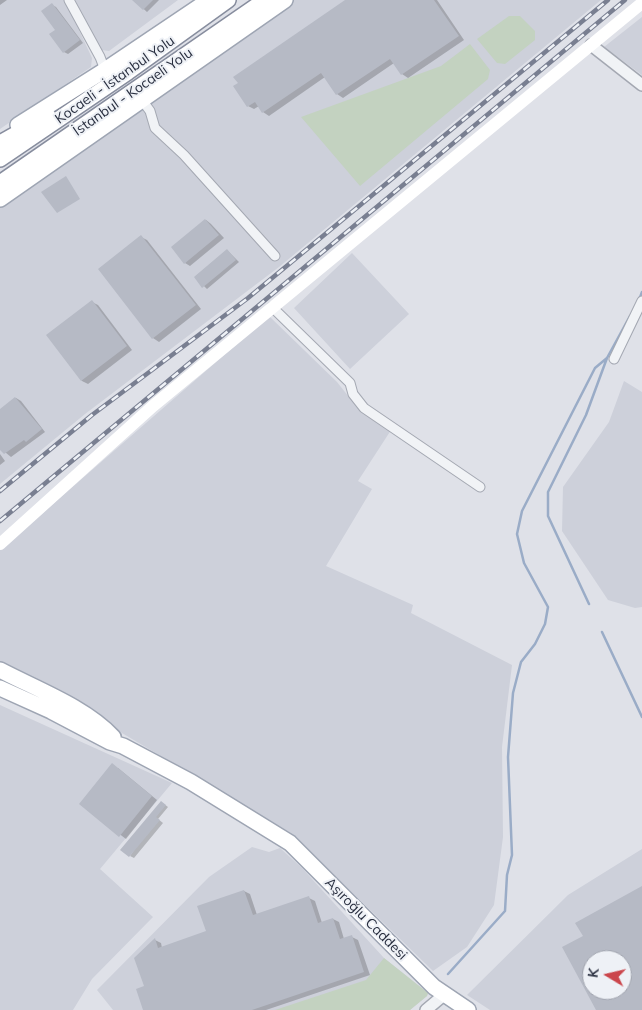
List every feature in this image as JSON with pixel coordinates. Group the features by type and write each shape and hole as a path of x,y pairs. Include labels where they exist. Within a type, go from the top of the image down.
{"main road":[{"path":"0,137 210,0"},
{"name":"Kocaeli - İstanbul Yolu","path":"0,160 228,0"},
{"name":"İstanbul - Kocaeli Yolu","path":"0,183 265,0"},
{"path":"0,200 285,0"},
{"path":"0,544 153,406 642,3"},
{"path":"0,143 53,113 101,90"},
{"path":"0,190 36,159"},
{"path":"0,670 102,725 115,742"},
{"path":"0,679 115,742"},
{"path":"0,688 53,709"},
{"path":"0,697 96,741 115,742"},
{"name":"Aşıroğlu Caddesi","path":"115,742 191,782 290,843 434,987 436,1004 468,1010"}],"street":[{"path":"70,0 100,56 105,70"},
{"path":"591,45 642,85"},
{"path":"142,100 150,111 155,128 184,155 275,256"},
{"path":"614,359 642,301"},
{"path":"272,308 350,383 353,394 364,408 480,487"}],"shaded area":[{"path":"0,0 65,0 92,58 91,67 0,129"},
{"path":"75,0 178,0 109,51 101,50"},
{"path":"288,0 601,0 279,267 85,414 0,484 0,207"},
{"path":"642,17 642,75 604,47"},
{"path":"352,253 409,314 350,369 294,308"},
{"path":"269,316 337,382 361,412 393,427 358,481 372,489 326,566 413,605 411,613 512,665 502,747 503,837 494,905 467,947 433,971 291,833 78,707 0,667 0,550"},
{"path":"624,381 642,392 642,607 635,608 608,600 562,531 563,487 609,422"},
{"path":"0,705 172,783 100,869 153,917 92,979 73,1010 0,1010"},
{"path":"252,847 269,852 280,848 302,868 384,958 428,993 427,996 410,1010 113,1010 97,990 209,877"},
{"path":"642,849 642,1010 490,1010 467,995 568,895"}],"green space":[{"path":"509,16 520,16 535,31 535,40 505,64 497,63 477,39"},
{"path":"470,44 490,70 488,79 360,186 301,117 441,66"},
{"path":"384,958 428,993 410,1010 275,1010 366,980"}],"building":[{"path":"132,0 153,0 143,10"},
{"path":"345,0 434,0 459,36 401,75 390,59 336,95 321,73 262,113 255,102 247,107 233,86 238,83 233,77"},
{"path":"52,3 80,40 63,53 49,34 55,30 41,11"},
{"path":"66,176 80,199 57,213 41,192"},
{"path":"205,219 219,235 184,264 171,247"},
{"path":"141,235 196,305 152,339 98,269"},
{"path":"227,249 236,260 202,288 194,277"},
{"path":"92,300 127,346 81,381 46,335"},
{"path":"15,397 42,429 26,442 24,440 4,454 0,450 0,409"},
{"path":"112,763 152,796 119,837 79,804"},
{"path":"161,801 166,805 156,817 160,820 129,857 120,850"},
{"path":"642,886 642,1010 596,1010 591,1000 632,1000 632,950 582,950 582,984 562,947 583,936 575,923"},
{"path":"244,890 253,915 309,896 318,923 333,918 340,939 352,935 364,972 252,1010 143,1010 136,989 144,986 134,958 155,938 158,948 206,931 197,906"}],"waterway":[{"path":"639,300 642,292"},
{"path":"589,604 548,516 548,492 586,415 607,358 630,316"},
{"path":"448,974 505,911 507,875 512,855 508,757 513,693 521,662 535,644 545,624 548,607 524,563 517,534 522,511 595,368 607,358"},
{"path":"602,632 642,717"}],"railway":[{"path":"0,491 92,415 248,298 608,0"},
{"path":"0,521 625,0"}]}
